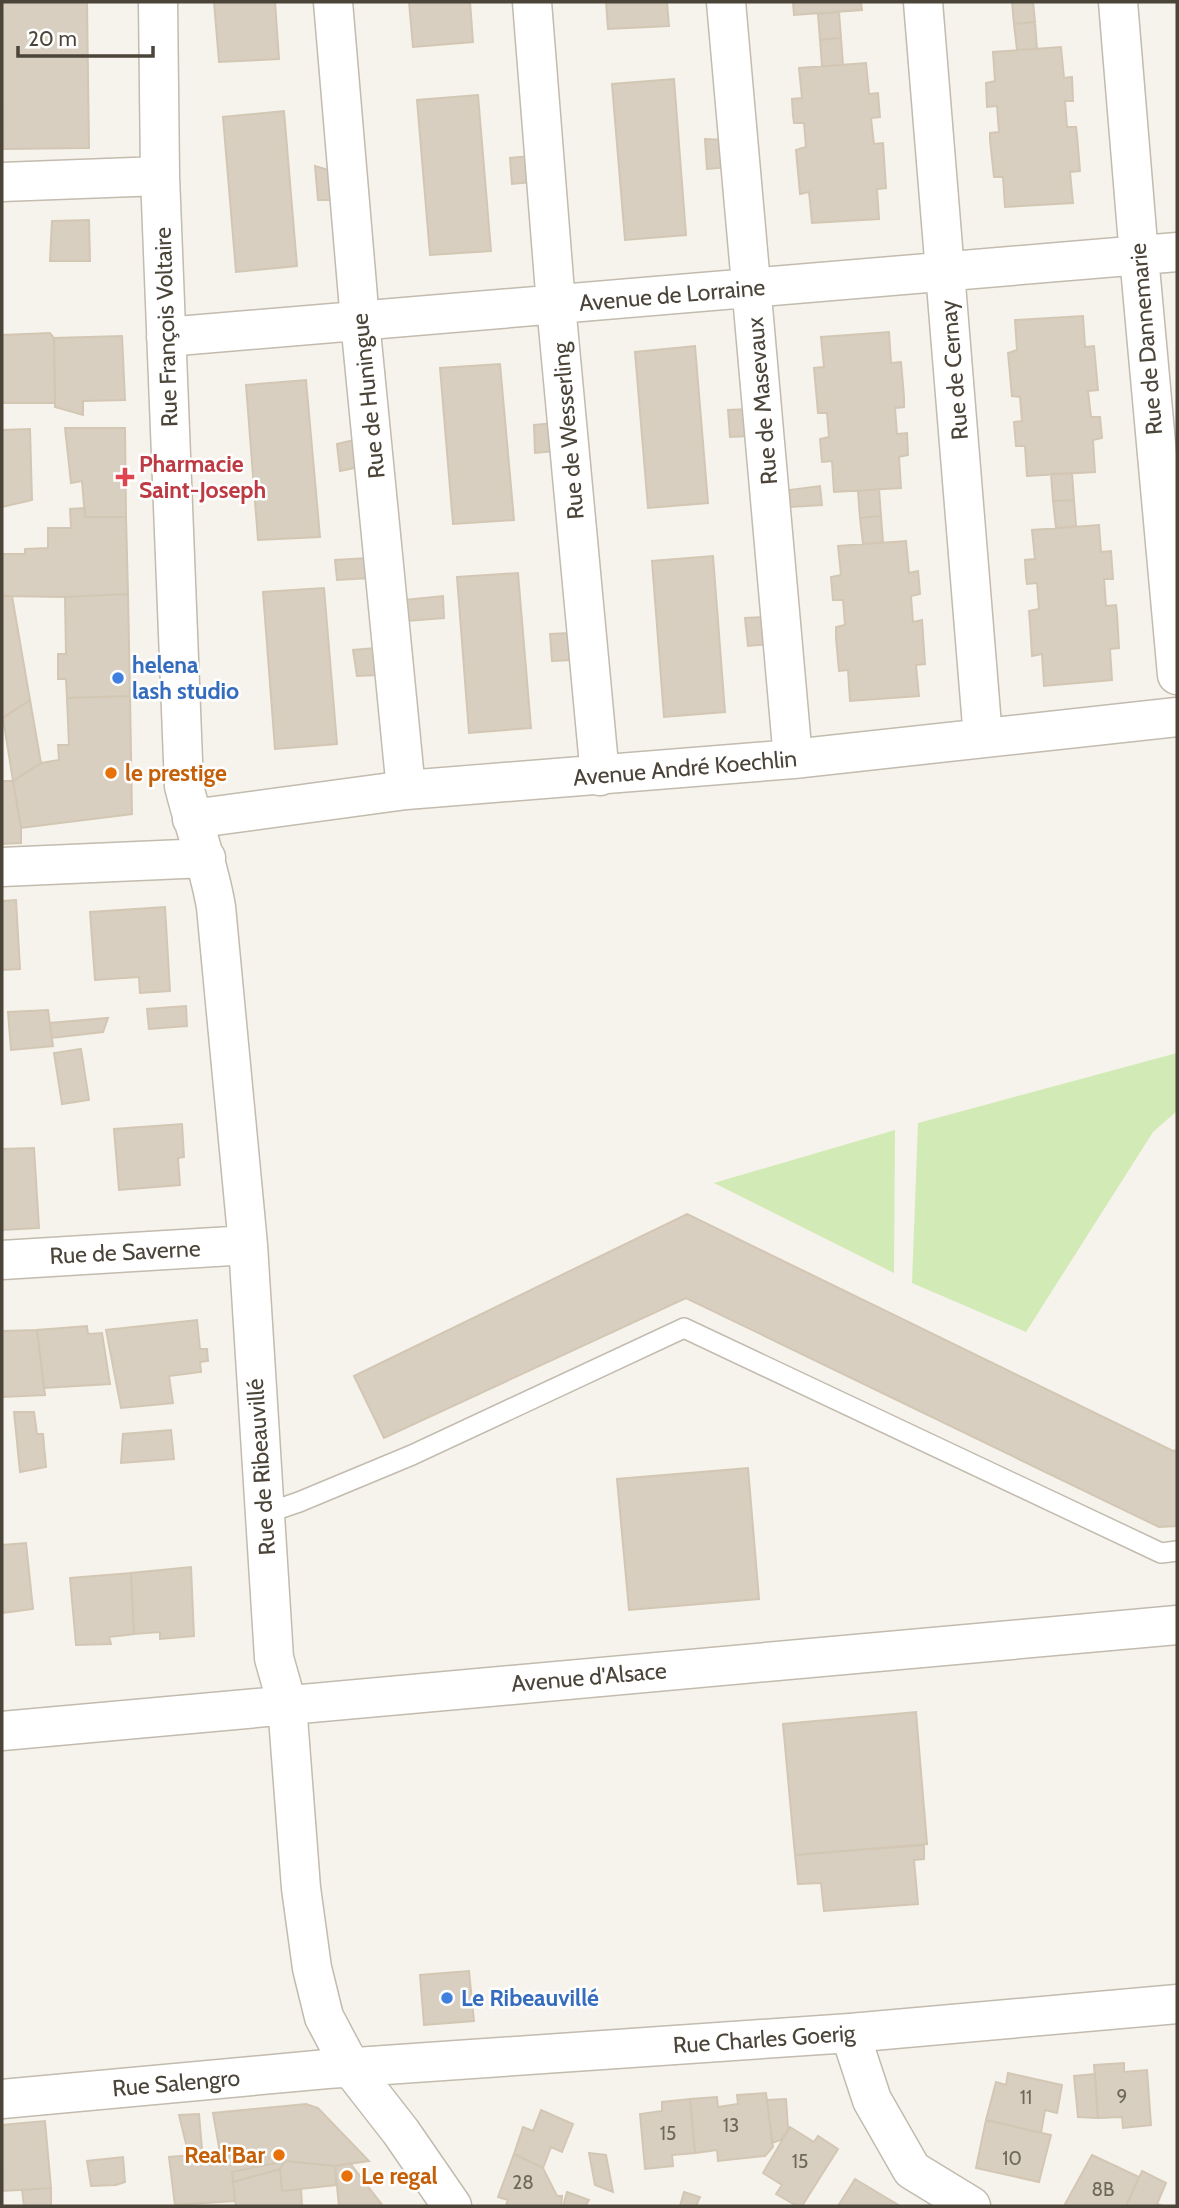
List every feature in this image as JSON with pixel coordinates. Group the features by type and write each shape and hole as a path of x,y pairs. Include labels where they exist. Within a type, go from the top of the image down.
{"street":[{"name":"Rue François Voltaire","path":"158,2 160,176 184,786 206,858"},
{"name":"Rue de Huningue","path":"333,2 360,321 406,790"},
{"name":"Rue de Wesserling","path":"532,2 556,305 600,776"},
{"name":"Rue de Masevaux","path":"726,2 793,760"},
{"name":"Rue de Cernay","path":"923,2 983,738"},
{"name":"Rue de Dannemarie","path":"1118,2 1177,676"},
{"path":"2,182 160,176"},
{"name":"Avenue de Lorraine","path":"166,337 1177,253"},
{"name":"Avenue André Koechlin","path":"192,819 406,790 793,760 1177,717"},
{"path":"2,867 206,858"},
{"name":"Rue de Ribeauvillé","path":"206,858 216,907 248,1245 274,1658 287,1704 301,1888 312,1968 324,2017 351,2068 401,2132 452,2206"},
{"name":"Rue de Saverne","path":"2,1260 248,1245"},
{"name":"Avenue d'Alsace","path":"2,1731 587,1676 760,1664 1177,1625"},
{"name":"Rue Charles Goerig","path":"351,2068 850,2033 1177,2004"},
{"path":"850,2033 872,2100 912,2170 971,2206"},
{"name":"Rue Salengro","path":"2,2099 351,2068"}],"lane":[{"path":"264,1514 412,1455 684,1328 1161,1553 1177,1551"}],"green space":[{"path":"1177,1053 1177,1111 1153,1132 1026,1332 912,1283 918,1123"},
{"path":"895,1130 894,1273 714,1183"}],"building":[{"path":"2,2 87,2 89,148 3,149"},
{"path":"214,2 275,2 279,59 219,62"},
{"path":"409,2 470,2 473,42 413,47"},
{"path":"606,2 667,2 669,26 608,29"},
{"path":"793,2 861,2 862,10 794,15"},
{"path":"1012,2 1033,2 1035,22 1014,24"},
{"path":"839,12 841,38 820,40 818,14"},
{"path":"1035,22 1037,49 1017,50 1014,24"},
{"path":"841,38 843,65 822,66 820,40"},
{"path":"1061,47 1064,78 1072,77 1073,101 1065,101 1067,127 1076,127 1080,171 1070,172 1073,203 1005,207 1003,177 994,177 990,140 990,133 999,132 997,106 987,107 986,83 995,81 993,52"},
{"path":"866,63 869,94 878,93 880,117 871,118 874,144 883,143 886,188 877,189 879,219 812,223 809,192 800,194 796,150 806,147 804,123 794,123 793,116 792,99 802,98 799,68"},
{"path":"674,79 686,235 625,240 612,84"},
{"path":"478,95 491,251 430,255 417,100"},
{"path":"284,111 297,266 236,272 223,117"},
{"path":"705,139 725,140 728,167 707,169"},
{"path":"530,156 532,182 512,184 510,158"},
{"path":"315,166 335,172 338,200 318,200"},
{"path":"89,220 90,261 50,261 52,221"},
{"path":"1083,316 1085,347 1094,346 1098,390 1088,391 1091,417 1100,417 1102,438 1093,440 1095,472 1027,476 1025,446 1016,446 1014,422 1022,421 1020,397 1012,396 1008,353 1017,350 1015,320"},
{"path":"889,332 891,363 901,362 904,397 904,407 895,408 897,434 907,433 908,455 899,457 901,488 834,492 832,461 822,462 820,439 829,437 827,413 818,413 814,368 824,367 821,337"},
{"path":"50,333 54,338 55,403 2,403 2,335"},
{"path":"122,336 125,400 83,401 83,415 55,407 54,338"},
{"path":"695,346 708,503 648,508 635,352"},
{"path":"500,364 514,520 453,524 440,368"},
{"path":"306,380 320,537 258,540 246,385"},
{"path":"748,409 750,436 730,437 728,410"},
{"path":"554,423 555,451 535,453 534,425"},
{"path":"65,428 125,428 126,517 85,517 82,481 71,483"},
{"path":"30,429 32,500 2,507 2,430"},
{"path":"358,439 360,467 340,471 337,444"},
{"path":"1072,473 1074,500 1053,501 1051,474"},
{"path":"820,486 822,505 790,507 789,490"},
{"path":"879,489 881,516 860,518 858,491"},
{"path":"1074,500 1076,526 1056,528 1053,501"},
{"path":"85,508 85,517 126,517 128,594 2,596 2,554 25,554 25,549 48,548 48,528 71,528 70,509"},
{"path":"881,516 883,542 863,544 860,518"},
{"path":"1099,525 1101,552 1111,551 1113,579 1104,579 1106,606 1116,605 1117,614 1119,648 1110,649 1112,680 1044,686 1042,654 1032,656 1029,611 1039,609 1037,583 1027,584 1025,560 1035,559 1032,530"},
{"path":"906,541 909,573 918,571 919,581 920,594 911,596 913,622 922,620 925,664 916,665 919,696 850,701 848,670 839,671 836,638 836,627 845,625 843,600 833,600 831,577 841,575 838,546"},
{"path":"713,556 725,712 664,717 652,561"},
{"path":"368,558 370,578 337,580 335,560"},
{"path":"518,573 531,728 469,733 457,577"},
{"path":"324,588 337,744 275,749 263,592"},
{"path":"128,594 130,696 67,698 66,679 58,679 58,654 66,654 65,597"},
{"path":"2,596 12,596 30,700 2,718"},
{"path":"443,596 444,618 407,621 405,600"},
{"path":"765,617 768,644 748,646 745,618"},
{"path":"570,633 573,660 552,661 550,634"},
{"path":"375,648 378,675 357,676 353,650"},
{"path":"130,696 132,814 21,828 13,781 41,763 59,760 58,745 69,745 67,698"},
{"path":"30,700 41,763 13,781 3,718"},
{"path":"2,781 13,781 21,843 2,844"},
{"path":"16,900 20,969 2,970 2,901"},
{"path":"165,907 170,991 140,993 139,977 95,980 90,912"},
{"path":"186,1006 187,1026 149,1029 147,1009"},
{"path":"48,1010 53,1046 11,1050 8,1012"},
{"path":"108,1018 103,1032 52,1038 50,1023"},
{"path":"81,1049 89,1100 62,1104 54,1053"},
{"path":"182,1124 184,1157 178,1158 180,1185 119,1190 114,1129"},
{"path":"34,1148 39,1228 2,1230 2,1149"},
{"path":"687,1214 1173,1451 1177,1450 1177,1526 1159,1527 686,1298 384,1438 354,1376"},
{"path":"197,1320 200,1349 207,1349 208,1361 200,1362 201,1372 169,1376 173,1403 121,1408 106,1330"},
{"path":"87,1326 88,1334 102,1333 110,1384 44,1388 37,1330"},
{"path":"37,1330 45,1395 2,1397 2,1331"},
{"path":"14,1412 34,1412 37,1434 43,1434 46,1467 20,1472"},
{"path":"171,1430 174,1459 121,1463 123,1434"},
{"path":"748,1468 759,1599 629,1610 617,1479"},
{"path":"26,1543 33,1609 2,1613 2,1545"},
{"path":"191,1567 194,1636 160,1639 160,1632 134,1634 131,1573"},
{"path":"131,1573 134,1634 109,1637 111,1644 76,1645 70,1578"},
{"path":"916,1712 927,1844 795,1855 783,1724"},
{"path":"924,1845 924,1859 914,1860 918,1904 824,1911 821,1883 798,1884 795,1855"},
{"name":"Le Ribeauvillé","path":"469,1971 474,2021 424,2025 420,1975"},
{"path":"1124,2063 1124,2072 1147,2070 1151,2125 1123,2128 1122,2117 1098,2118 1094,2065"},
{"path":"1008,2073 1062,2085 1057,2113 1045,2110 1041,2133 986,2120 996,2082 1006,2085"},
{"path":"1095,2074 1098,2118 1078,2117 1074,2076"},
{"path":"766,2093 773,2147 765,2156 718,2161 717,2150 695,2153 690,2099 717,2097 718,2107 738,2104 737,2095"},
{"path":"690,2099 695,2153 672,2155 673,2166 645,2169 640,2114 662,2111 662,2102"},
{"path":"786,2099 788,2129 781,2140 772,2143 767,2100"},
{"name":"Real'Bar","path":"306,2104 318,2108 369,2161 335,2166 285,2161 232,2172 235,2201 175,2205 169,2157 220,2153 213,2113"},
{"path":"541,2110 573,2124 562,2152 551,2147 543,2168 514,2154 523,2127 533,2131"},
{"path":"199,2114 202,2149 188,2152 179,2115"},
{"path":"986,2120 1051,2135 1039,2182 976,2168"},
{"path":"45,2121 51,2188 3,2191 2,2125"},
{"path":"790,2127 814,2142 818,2136 838,2149 802,2206 776,2194 782,2185 763,2173"},
{"path":"589,2153 606,2155 613,2192 595,2185"},
{"path":"514,2154 543,2168 557,2196 562,2196 561,2206 509,2206 506,2205 508,2200 498,2197"},
{"path":"1092,2155 1139,2177 1126,2206 1064,2206"},
{"path":"123,2157 125,2182 91,2186 87,2161"},
{"path":"285,2161 335,2166 336,2185 282,2191 280,2169"},
{"path":"285,2161 280,2169 233,2182 232,2172"},
{"name":"Le regal","path":"350,2163 383,2206 339,2206 335,2166"},
{"path":"280,2169 282,2191 301,2189 302,2206 236,2206 233,2182"},
{"path":"1142,2171 1166,2183 1157,2204 1163,2206 1126,2206"},
{"path":"855,2179 900,2206 838,2206"},
{"path":"51,2188 51,2206 24,2206 22,2190"},
{"path":"567,2192 589,2200 585,2206 563,2206"},
{"path":"684,2192 700,2197 696,2206 680,2206"}],"place":[{"name":"Pharmacie Saint-Joseph","path":"125,477"},
{"name":"helena lash studio","path":"118,678"},
{"name":"le prestige","path":"111,773"},
{"name":"Le Ribeauvillé","path":"447,1998"},
{"name":"Real'Bar","path":"279,2155"},
{"name":"Le regal","path":"347,2176"}]}
